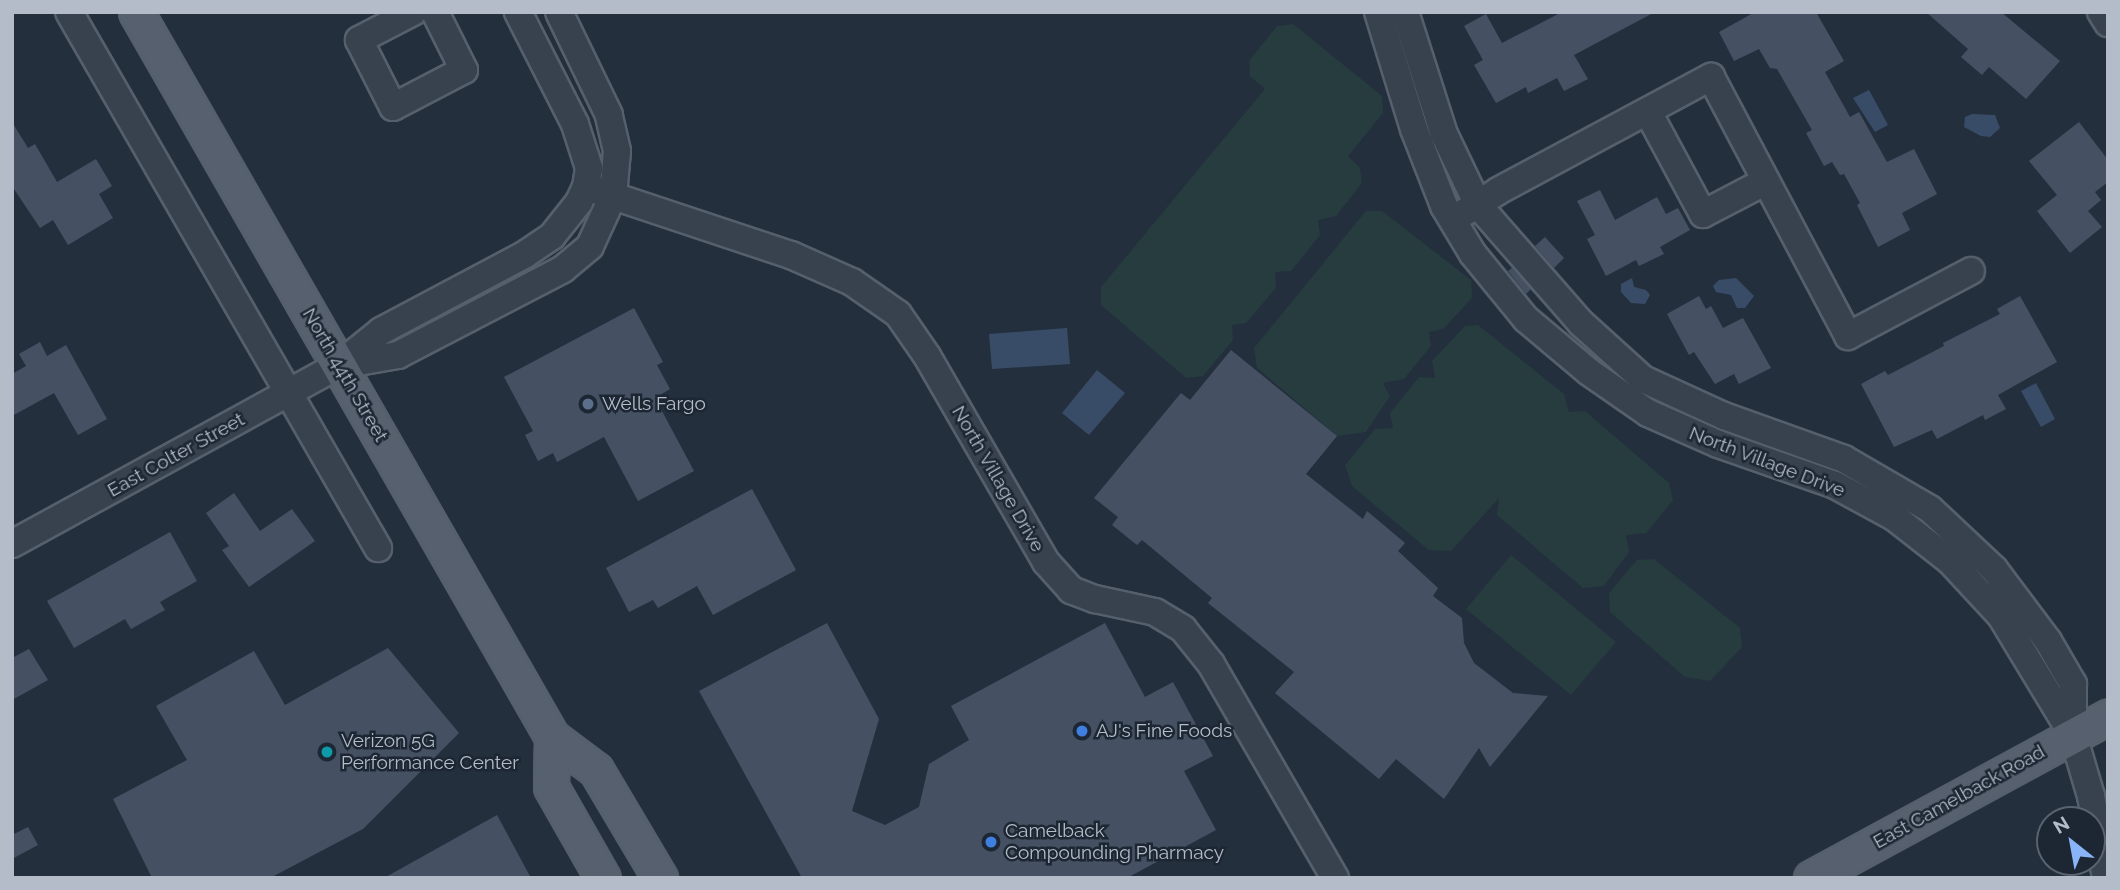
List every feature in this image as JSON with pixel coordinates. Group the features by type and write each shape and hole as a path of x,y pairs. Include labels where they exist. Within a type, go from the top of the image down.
{"main road":[{"name":"North 44th Street","path":"136,12 552,737 596,770 660,878"},
{"name":"East Camelback Road","path":"1811,878 2108,717"},
{"path":"552,737 551,787 603,878"}],"street":[{"path":"69,12 378,548"},
{"path":"412,12 359,40 393,107 464,70 435,12"},
{"path":"518,12 585,147 589,168 586,187"},
{"path":"559,12 586,63 614,131 617,151 613,196"},
{"name":"North Village Drive","path":"1378,12 1414,129 1452,220 1484,269 1526,319 1624,397 1668,424 1835,485 1894,517 1951,562 2001,616 2073,735"},
{"name":"North Village Drive","path":"1405,12 1444,134 1478,205 1597,339 1643,379 1724,416 1844,459 1930,509 1994,569 2048,641 2073,684 2073,735"},
{"path":"2101,12 2108,23"},
{"path":"1452,220 1498,191 1711,77 1848,336 1970,271"},
{"path":"1648,112 1703,214 1766,181"},
{"name":"East Colter Street","path":"12,544 339,365 387,326 524,255 552,236 570,217 586,187"},
{"name":"North Village Drive","path":"586,187 791,255 852,282 898,314 927,356 1046,562 1071,590 1095,599 1155,611 1183,629 1211,664 1335,878"},
{"name":"East Colter Street","path":"339,365 398,355 562,269 590,246 613,196"},
{"path":"1579,363 1597,339"},
{"path":"2073,735 2091,796 2106,878"}],"green space":[{"path":"1293,24 1382,96 1383,113 1348,156 1360,168 1362,183 1336,216 1318,220 1320,235 1291,271 1275,272 1276,288 1246,323 1232,325 1233,340 1203,376 1186,378 1101,305 1101,287 1265,89 1250,76 1249,61 1277,26"},
{"path":"1366,211 1382,211 1471,280 1472,298 1443,329 1429,332 1431,346 1404,379 1383,383 1390,396 1366,432 1337,436 1257,368 1254,348"},
{"path":"1478,325 1564,394 1569,412 1585,411 1669,483 1673,500 1646,533 1626,535 1629,552 1604,586 1583,588 1497,515 1499,498 1451,551 1429,550 1352,486 1345,465 1375,429 1393,428 1390,413 1419,377 1435,378 1432,361 1465,326"},
{"path":"1511,555 1616,642 1571,695 1466,609"},
{"path":"1654,559 1740,628 1742,647 1710,681 1685,677 1610,612 1609,593 1637,560"}],"water":[{"path":"1869,90 1888,125 1875,132 1853,98"},
{"path":"1972,114 1995,115 2000,128 1990,137 1981,136 1964,127 1965,117"},
{"path":"1632,278 1634,287 1646,290 1650,295 1645,304 1631,303 1621,292 1621,284"},
{"path":"1736,278 1754,296 1745,308 1737,308 1731,295 1716,292 1713,286 1719,280"},
{"path":"1067,328 1070,364 992,369 989,334"},
{"path":"1097,370 1125,393 1089,435 1062,413"},
{"path":"2036,383 2055,419 2041,427 2021,391"}],"building":[{"path":"1562,12 1655,12 1574,55 1588,79 1564,91 1557,78 1528,93 1526,87 1496,103 1474,65 1483,60 1464,26 1486,14 1502,43"},
{"path":"1755,12 1816,12 1844,61 1825,72 1850,117 1859,112 1887,162 1914,149 1937,194 1902,213 1910,230 1878,247 1857,205 1860,203 1844,174 1840,175 1832,162 1824,166 1806,133 1812,130 1777,69 1770,68 1759,49 1734,61 1719,32"},
{"path":"1926,12 2001,12 2060,61 2026,99 1989,67 1982,75 1961,57 1968,49"},
{"path":"12,122 28,148 35,144 57,182 96,159 112,186 99,194 113,218 68,245 53,220 40,228 12,186"},
{"path":"2079,122 2108,160 2108,182 2095,192 2101,200 2088,211 2102,227 2070,253 2037,211 2057,195 2029,161"},
{"path":"1600,190 1615,220 1657,197 1666,214 1678,208 1690,230 1660,247 1664,254 1639,266 1636,260 1606,276 1587,239 1595,235 1577,201"},
{"path":"1545,237 1564,258 1554,268 1535,246"},
{"path":"1512,268 1531,289 1526,294 1508,271"},
{"path":"1699,296 1706,309 1711,306 1723,328 1743,318 1771,368 1739,384 1734,374 1715,384 1694,352 1689,355 1667,314"},
{"path":"2020,296 2057,362 1998,395 2006,409 1985,420 1983,415 1937,439 1932,430 1894,447 1861,384 1885,371 1888,375 1944,346 1943,343 2000,314 1997,309"},
{"name":"Wells Fargo","path":"634,308 663,362 657,365 670,389 655,398 694,471 638,501 604,437 557,462 553,453 538,461 525,435 533,431 504,377"},
{"path":"40,342 47,356 66,345 107,419 78,435 54,393 12,416 12,374 26,366 19,354"},
{"path":"1231,350 1337,436 1306,474 1363,519 1367,511 1405,543 1398,551 1438,588 1433,596 1462,618 1464,643 1474,663 1513,693 1548,696 1490,767 1479,748 1444,799 1396,759 1379,779 1275,693 1294,672 1208,603 1212,598 1142,540 1137,545 1112,525 1118,517 1094,498 1181,393 1190,400"},
{"path":"752,489 796,570 713,615 697,586 658,608 653,600 629,612 606,568"},
{"path":"234,493 260,531 292,509 315,541 249,587 222,550 229,546 206,513"},
{"path":"170,532 197,581 160,602 165,610 131,629 125,619 74,648 47,601"},
{"path":"827,623 879,719 852,811 885,825 919,807 929,764 969,740 951,706 1105,623 1145,697 1173,682 1213,756 1184,771 1216,830 1127,878 802,878 699,691"},
{"name":"Verizon 5G Performance Center","path":"388,648 459,733 363,829 270,878 152,878 113,799 187,760 156,706 254,651 285,705"},
{"path":"29,649 48,680 12,700 12,658"},
{"path":"497,815 531,878 384,878"},
{"path":"28,827 38,845 12,859 12,835"}],"place":[{"name":"Wells Fargo","path":"588,404"},
{"name":"AJ's Fine Foods","path":"1082,731"},
{"name":"Verizon 5G Performance Center","path":"327,752"},
{"name":"Camelback Compounding Pharmacy","path":"991,842"}]}
